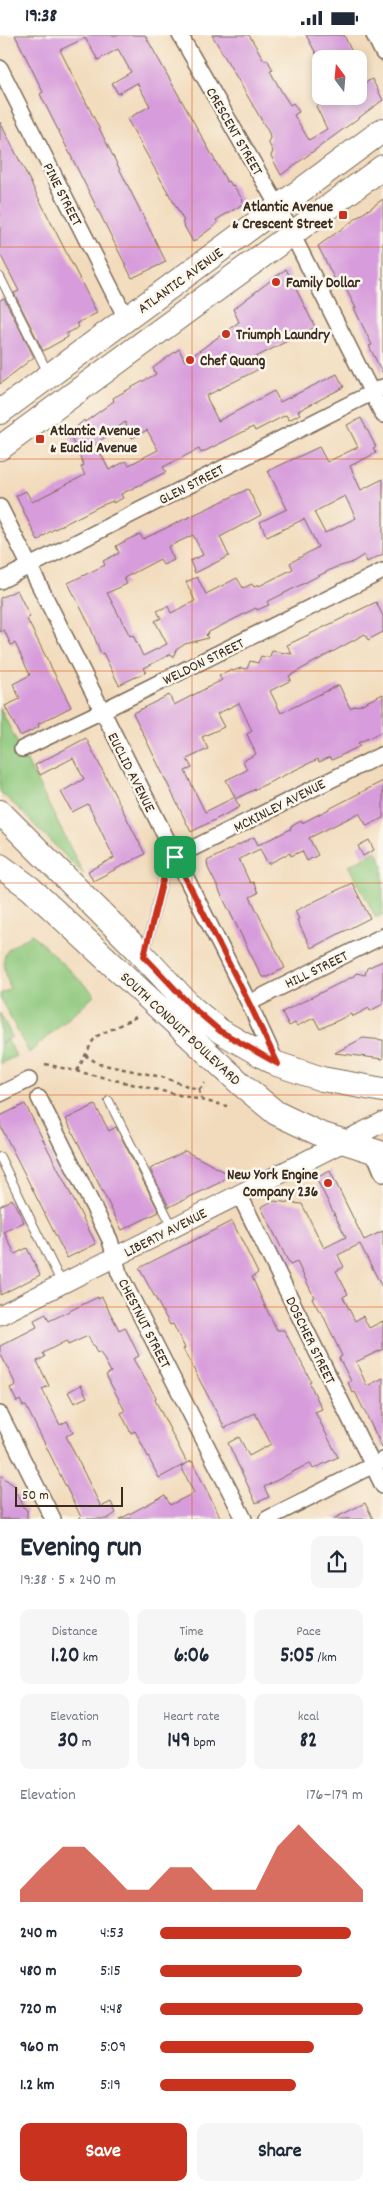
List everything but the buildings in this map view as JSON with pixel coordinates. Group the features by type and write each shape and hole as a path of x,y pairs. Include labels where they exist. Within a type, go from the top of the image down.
{"main road":[{"name":"ATLANTIC AVENUE","path":"0,412 383,129"},
{"name":"ATLANTIC AVENUE","path":"0,448 383,167"},
{"path":"0,812 144,956 192,1007 220,1031 278,1064 322,1079 383,1090"},
{"name":"SOUTH CONDUIT BOULEVARD","path":"0,866 30,889 241,1084 276,1113 342,1142 378,1153"}],"street":[{"name":"CRESCENT STREET","path":"180,35 378,390 383,415"},
{"path":"374,35 383,53"},
{"name":"PINE STREET","path":"0,68 127,319"},
{"name":"GLEN STREET","path":"0,581 378,390"},
{"name":"EUCLID AVENUE","path":"0,507 278,1064"},
{"name":"WELDON STREET","path":"22,749 383,571"},
{"name":"MCKINLEY AVENUE","path":"175,857 383,753"},
{"name":"HILL STREET","path":"249,1003 383,936"},
{"path":"0,1094 29,1080"},
{"name":"CHESTNUT STREET","path":"39,1098 110,1240 120,1273 244,1519"},
{"name":"LIBERTY AVENUE","path":"0,1315 383,1122"},
{"path":"378,1153 383,1174"},
{"name":"DOSCHER STREET","path":"239,1195 378,1462 383,1486"},
{"path":"0,1414 53,1519"},
{"path":"267,1519 378,1462"}],"lane":[{"path":"0,277 50,375"},
{"path":"144,956 166,868 175,857"},
{"path":"109,1101 174,1228"},
{"path":"0,1157 62,1283"}],"path":[{"path":"77,1071 95,1037 138,1016"},
{"path":"86,1055 99,1064 162,1077 199,1090"},
{"path":"45,1064 227,1106"},
{"path":"199,1090 205,1083"},
{"path":"199,1090 201,1099"}],"green space":[{"path":"0,708 84,875 0,792"},
{"path":"377,851 383,864 383,914 376,918 349,865"},
{"path":"32,934 95,995 29,1053 0,998 0,994 10,989 4,960 5,954 14,945"},
{"path":"0,1013 12,1037 0,1043"},
{"path":"8,1040 16,1056 0,1064 0,1044"}],"place":[{"name":"Atlantic Avenue & Crescent Street","path":"343,215"},
{"name":"Family Dollar","path":"276,282"},
{"name":"Triumph Laundry","path":"226,334"},
{"name":"Chef Quang","path":"190,360"},
{"name":"Atlantic Avenue & Euclid Avenue","path":"40,439"},
{"name":"New York Engine Company 236","path":"328,1183"}],"route":[{"path":"175,857 278,1064 248,1049 220,1031 192,1007 144,956 166,868 175,857"}]}
